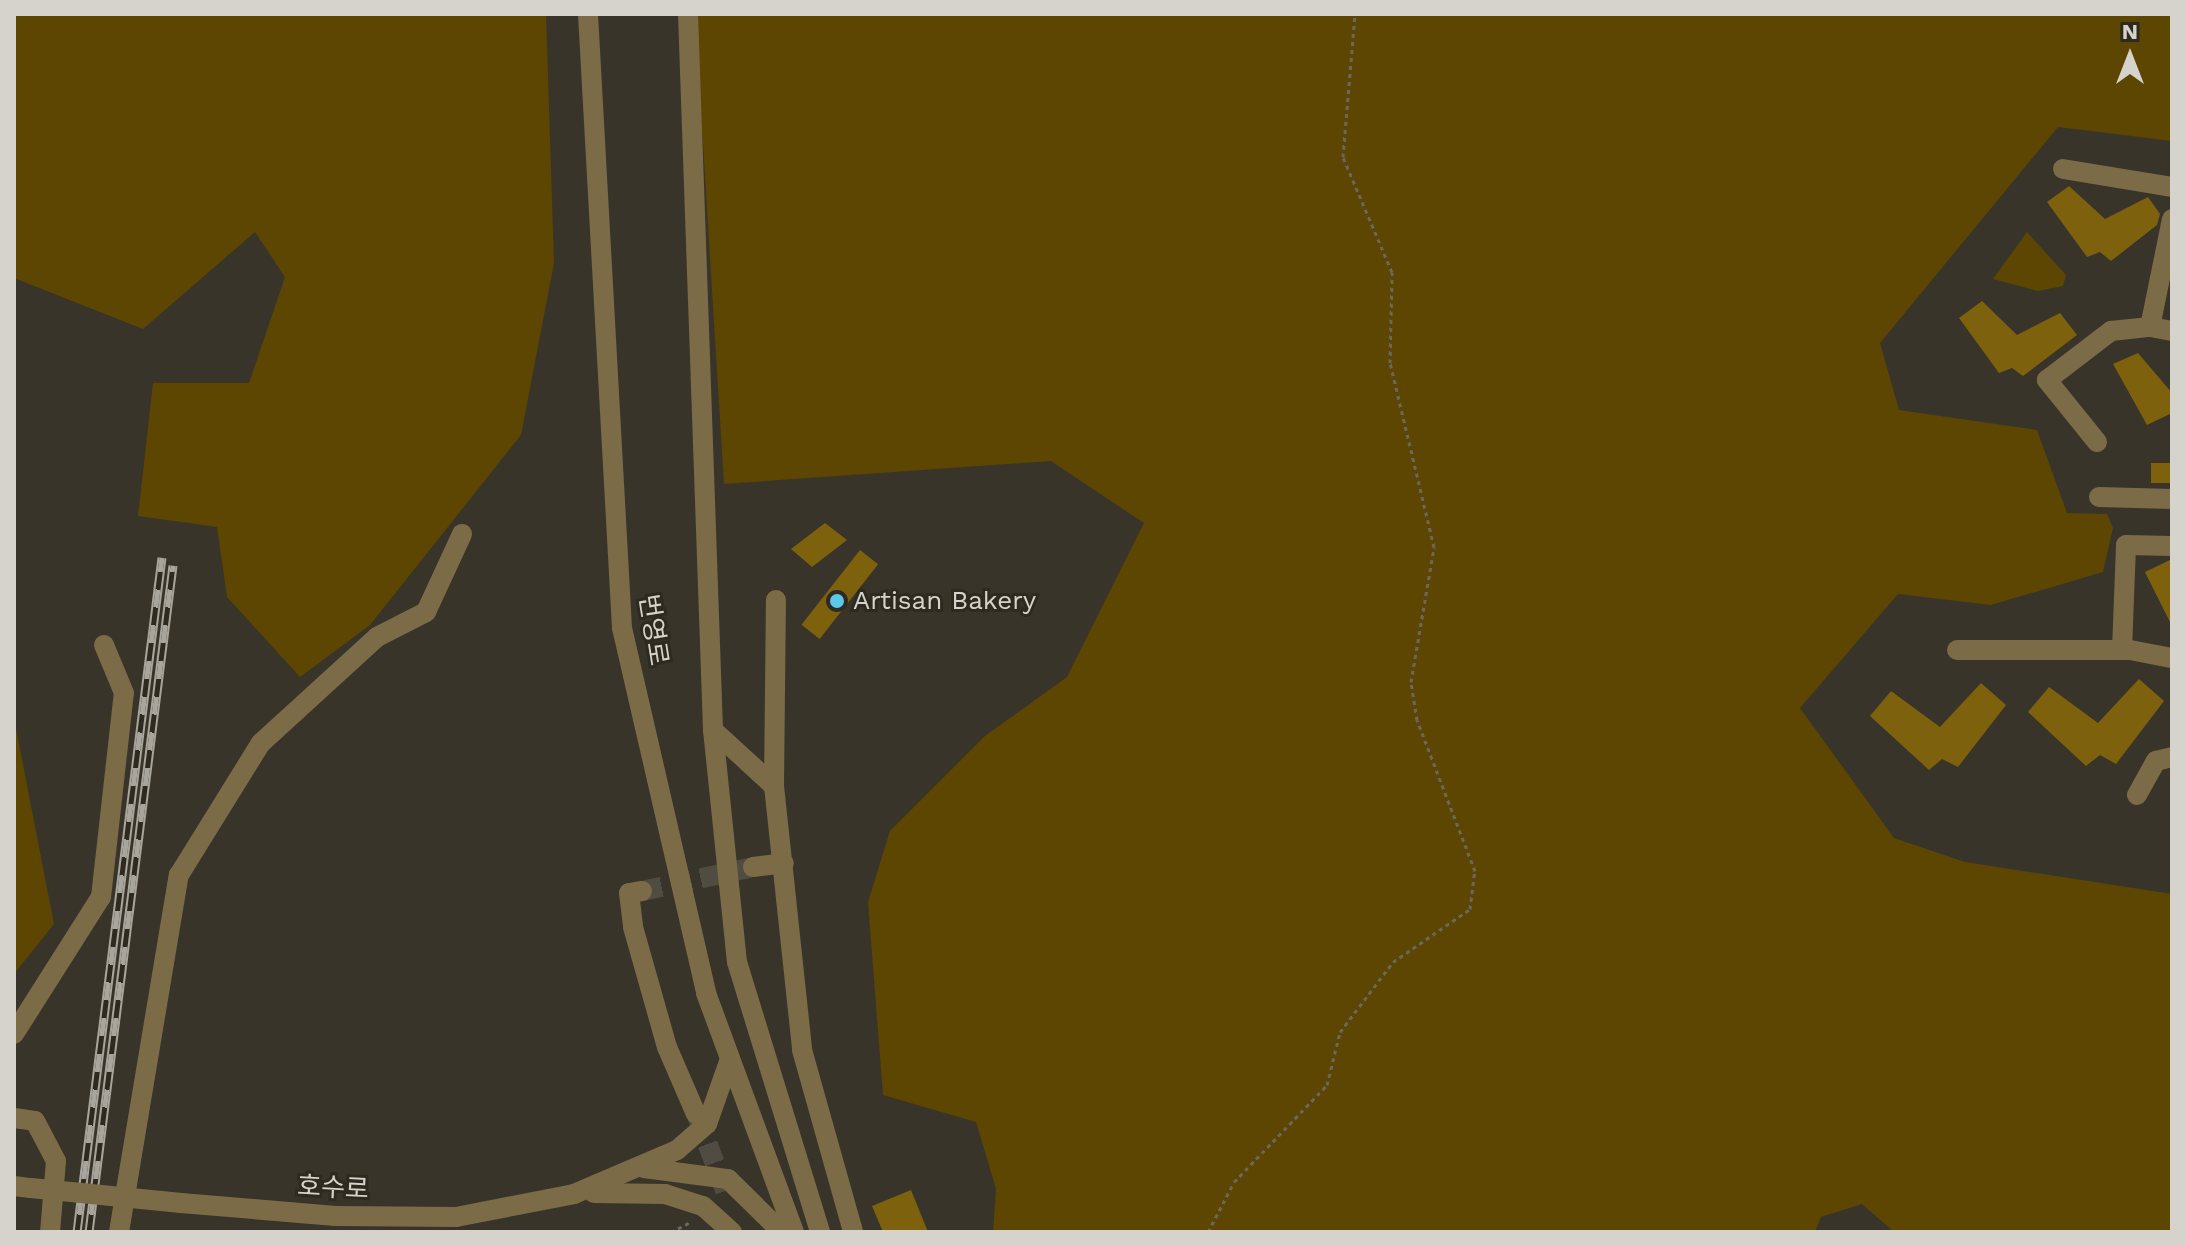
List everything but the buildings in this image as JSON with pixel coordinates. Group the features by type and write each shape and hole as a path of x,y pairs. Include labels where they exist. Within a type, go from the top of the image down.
{"street":[{"name":"번영로","path":"588,14 622,628 706,993 794,1232"},
{"name":"번영로","path":"688,14 713,730 737,962 820,1232"},
{"path":"2063,169 2172,187"},
{"path":"2150,327 2172,219"},
{"path":"2097,442 2047,380 2111,331 2150,327 2172,331"},
{"path":"2099,497 2172,499"},
{"path":"119,1232 179,875 261,743 377,637 426,612 462,534"},
{"path":"2122,650 2126,545 2172,546"},
{"path":"776,600 774,786 802,1050 853,1232"},
{"path":"14,1034 101,897 124,693 104,645"},
{"path":"1957,650 2122,650 2172,658"},
{"path":"713,730 774,786"},
{"path":"2137,795 2156,761 2172,757"},
{"path":"753,867 784,863"},
{"path":"642,891 629,893 633,927 667,1047 696,1114"},
{"name":"호수로","path":"23,1187 181,1203 456,1217 574,1194 644,1168 707,1124 730,1059"},
{"path":"14,1118 35,1121 56,1161 50,1232"},
{"name":"호수로","path":"644,1168 728,1179 782,1232"},
{"path":"574,1194 665,1194 726,1226 728,1198"}],"path":[{"path":"1208,1232 1234,1182 1327,1085 1340,1032 1393,962 1470,909 1475,871 1417,720 1411,682 1434,547 1390,363 1392,272 1343,157 1355,14"}],"shaded area":[{"path":"14,14 546,14 554,263 521,435 370,625 300,677 227,597 217,527 138,516 153,383 249,383 285,277 255,232 143,329 14,278"},
{"path":"695,14 2172,14 2172,141 2058,127 1880,343 1899,410 2037,430 2067,513 2107,514 2113,528 2103,572 1991,605 1898,594 1800,708 1894,838 1965,862 2172,894 2172,1232 1894,1232 1862,1204 1821,1217 1815,1232 993,1232 996,1189 976,1122 883,1095 868,902 890,831 985,736 1067,677 1144,523 1051,461 724,484"},
{"path":"2027,232 2066,275 2063,286 2038,291 1993,279"},
{"path":"14,718 54,924 14,974"}],"tunnel":[{"path":"642,891 753,867"},
{"path":"697,1116 728,1198"}],"railway":[{"path":"77,1232 162,557"},
{"path":"89,1232 173,565"}],"place":[{"name":"Artisan Bakery","path":"837,601"}]}
